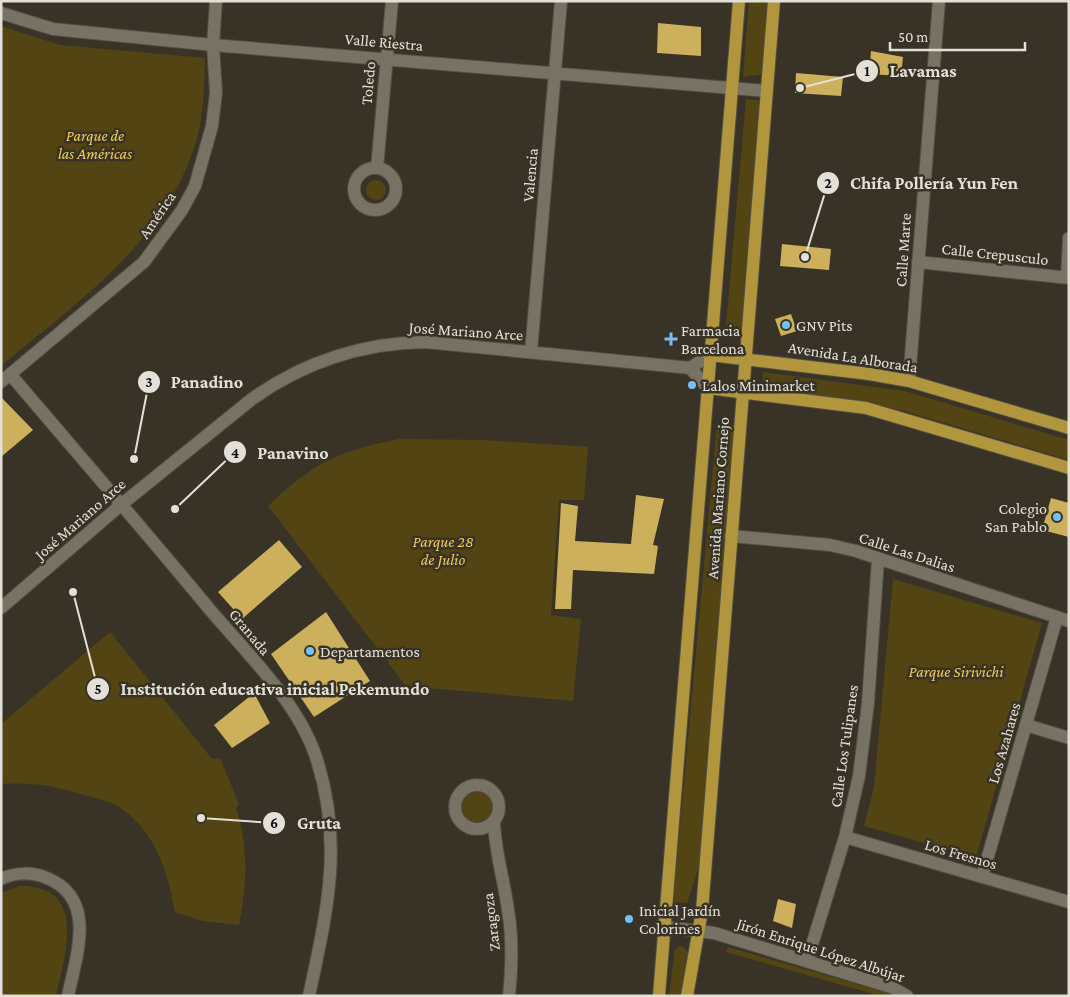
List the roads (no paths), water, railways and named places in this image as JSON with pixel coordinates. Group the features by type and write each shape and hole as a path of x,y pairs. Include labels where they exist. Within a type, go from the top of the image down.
{"main road":[{"name":"Avenida Mariano Cornejo","path":"659,996 739,1"},
{"name":"Avenida Mariano Cornejo","path":"687,996 699,930 774,1"},
{"name":"Avenida La Alborada","path":"710,355 859,372 909,381 1069,428"},
{"path":"708,388 866,408 1069,468"}],"street":[{"name":"América","path":"6,378 144,262 182,210 195,186 212,126 216,93 213,45 216,1"},
{"name":"Toledo","path":"378,168 392,1"},
{"name":"Valencia","path":"531,352 561,1"},
{"name":"Calle Marte","path":"909,381 939,1"},
{"name":"Valle Riestra","path":"1,13 53,29 213,45 766,91"},
{"path":"1068,278 1069,238"},
{"name":"Calle Crepusculo","path":"918,262 1068,278"},
{"name":"José Mariano Arce","path":"1,608 122,504 271,385 332,356 366,347 397,342 425,342 690,368"},
{"path":"708,388 690,368 710,355"},
{"name":"Granada","path":"6,378 122,504 256,664 293,711 307,735 322,784 331,841 332,866 329,899 309,996"},
{"name":"Calle Las Dalias","path":"731,536 830,546 878,559 1063,619"},
{"name":"Calle Los Tulipanes","path":"807,961 854,805 860,767 878,559"},
{"name":"Los Azahares","path":"982,877 1026,725 1063,619"},
{"path":"1026,725 1069,738"},
{"path":"477,784 491,789 499,802 499,810 494,822 480,829 466,826 456,816 456,801 464,789 477,784"},
{"name":"Zaragoza","path":"494,822 495,846 508,910 512,943 509,996"},
{"name":"Zaragoza","path":"480,829 495,846"},
{"name":"Los Fresnos","path":"845,837 1069,902"},
{"path":"1,879 22,874 40,876 63,888 74,903 81,930 68,996"},
{"name":"Jirón Enrique López Albújar","path":"665,927 699,930 807,961 891,988 907,996"}],"place":[{"name":"Lavamas","path":"800,88"},
{"name":"Chifa Pollería Yun Fen","path":"805,257"},
{"name":"GNV Pits","path":"786,325"},
{"name":"Farmacia Barcelona","path":"671,339"},
{"name":"Lalos Minimarket","path":"692,385"},
{"name":"Panadino","path":"134,459"},
{"name":"Panavino","path":"175,509"},
{"name":"Colegio San Pablo","path":"1057,517"},
{"name":"Institución educativa inicial Pekemundo","path":"73,592"},
{"name":"Departamentos","path":"310,651"},
{"name":"Gruta","path":"201,818"},
{"name":"Inicial Jardín Colorines","path":"629,919"}],"park label":[{"name":"Parque de las Américas","path":"95,144"},
{"name":"Parque 28 de Julio","path":"443,550"},
{"name":"Parque Sirivichi","path":"956,671"}]}
